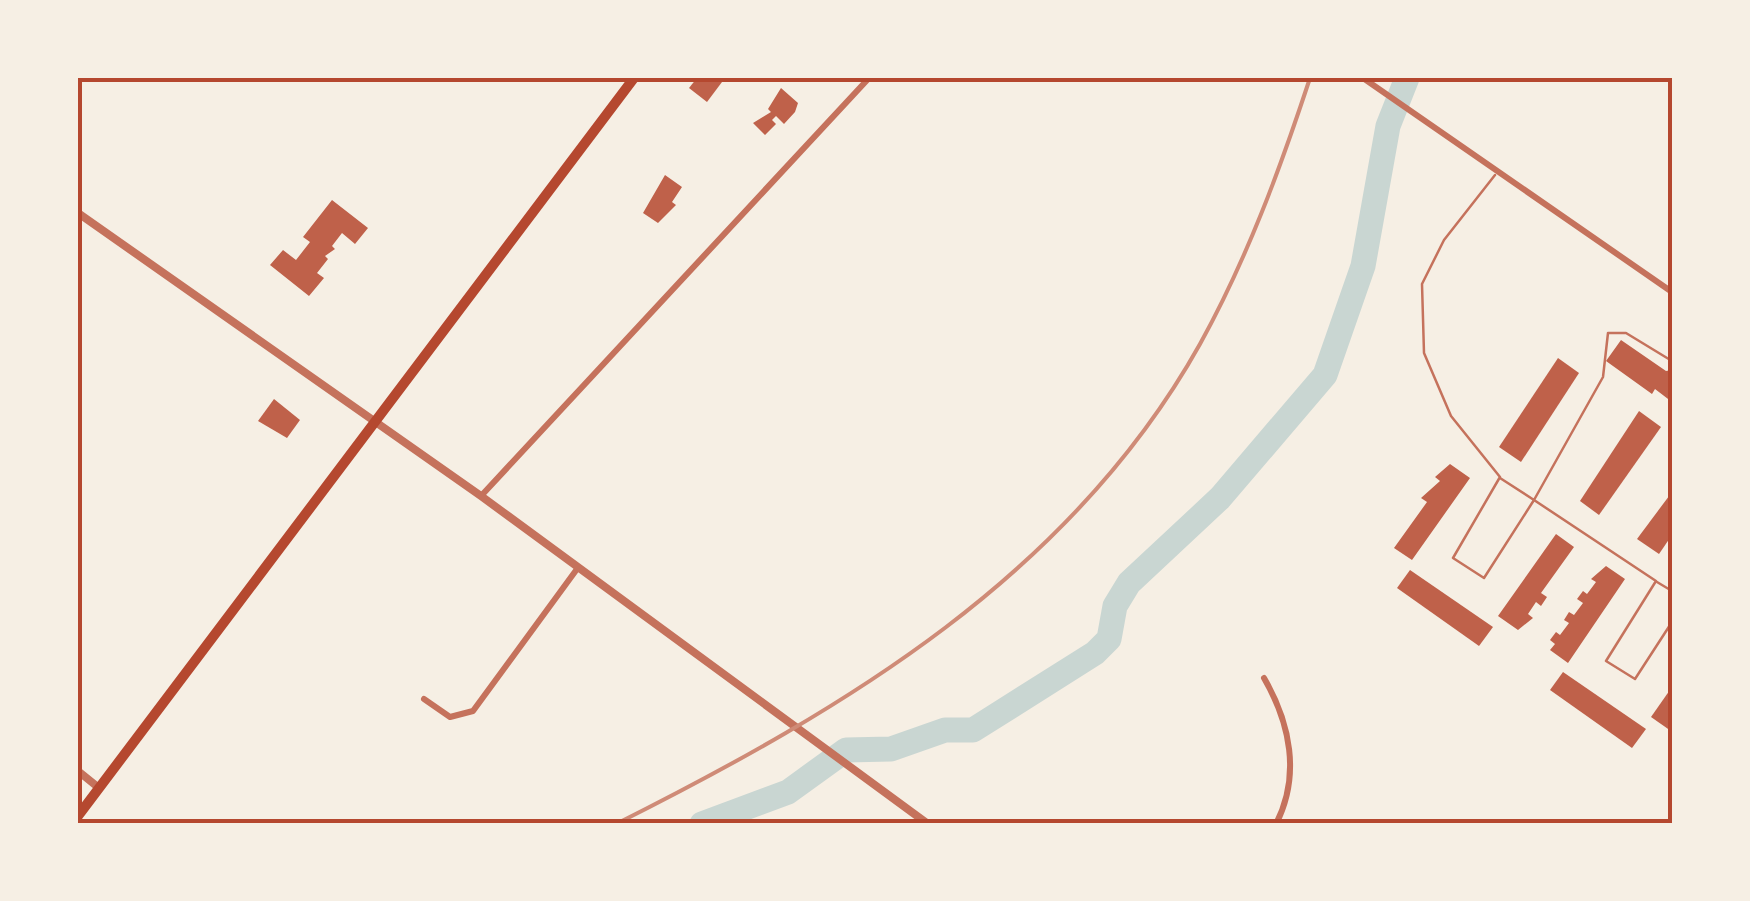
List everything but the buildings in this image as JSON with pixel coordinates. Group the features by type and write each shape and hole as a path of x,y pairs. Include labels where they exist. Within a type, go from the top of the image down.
{"main road":[{"path":"78,816 634,78"}],"street":[{"path":"481,496 869,78"},
{"path":"1363,78 1672,292"},
{"path":"78,212 481,496 928,824"},
{"path":"424,699 450,717 473,711 576,569"},
{"path":"1264,678 1286,720 1290,753 1287,793 1276,824"},
{"path":"78,772 99,788"}],"lane":[{"path":"1499,170 1444,240 1422,284 1424,353 1451,416 1500,478 1672,592"},
{"path":"1500,478 1453,558 1484,578 1534,500 1603,377 1608,333 1626,333 1672,361"},
{"path":"1656,581 1606,661 1635,678 1672,622"}],"waterway":[{"path":"702,824 788,792 846,750 891,749 945,730 973,730 1095,653 1109,639 1115,606 1129,583 1220,498 1325,375 1363,266 1388,126 1407,78"}],"railway":[{"path":"616,824 786,733 946,628 1019,567 1087,500 1147,426 1217,312 1261,213 1310,78"}]}
